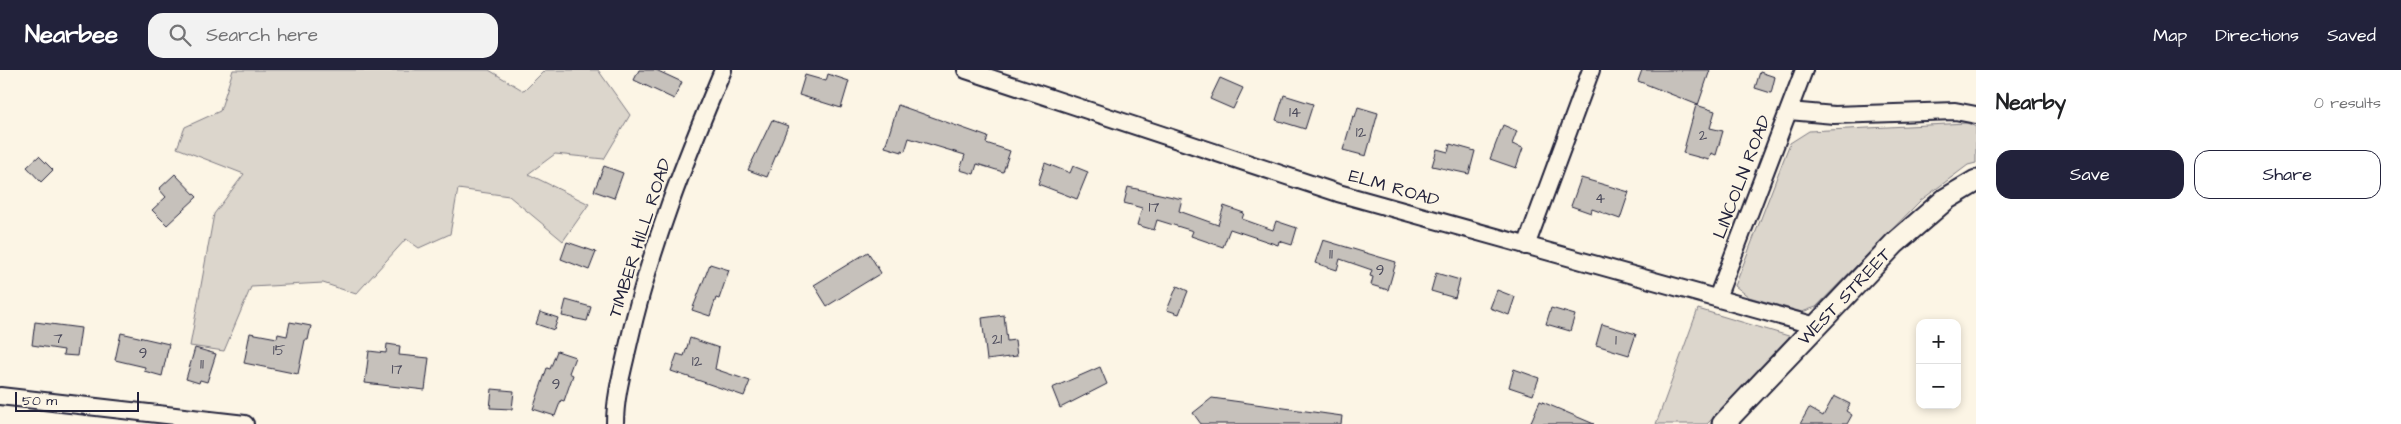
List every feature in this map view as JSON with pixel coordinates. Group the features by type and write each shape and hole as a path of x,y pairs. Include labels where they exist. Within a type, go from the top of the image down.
{"main road":[{"name":"WEST STREET","path":"1723,424 1920,219 1946,199 1976,180"}],"street":[{"name":"ELM ROAD","path":"966,70 1338,193 1816,326"},
{"path":"1526,246 1591,70"},
{"name":"LINCOLN ROAD","path":"1717,298 1804,70"},
{"name":"TIMBER HILL ROAD","path":"615,424 615,407 635,314 657,242 717,73"},
{"path":"1789,111 1814,114 1955,111 1976,114"},
{"path":"0,396 245,424"},
{"path":"605,424 615,407"}],"shaded area":[{"path":"233,70 489,70 524,91 545,70 598,70 630,115 604,159 555,154 528,174 589,204 563,241 509,196 458,189 450,234 419,248 406,239 356,294 323,283 251,287 224,351 190,346 214,214 244,174 177,148 185,127 220,111"},
{"path":"1967,123 1976,127 1976,163 1968,165 1920,201 1816,307 1802,312 1749,297 1735,286 1790,143 1809,131"},
{"path":"1698,309 1792,337 1707,424 1656,424"}],"building":[{"path":"639,70 656,70 682,82 674,99 634,80"},
{"path":"1642,70 1710,70 1698,105 1638,81"},
{"path":"1760,72 1775,77 1771,93 1755,88"},
{"path":"828,74 849,81 841,108 799,95 805,75 826,81"},
{"path":"1220,78 1243,88 1233,109 1210,99"},
{"path":"1284,95 1313,104 1305,129 1276,120"},
{"path":"898,105 988,137 986,143 1010,151 1003,172 977,164 974,174 960,170 965,155 909,138 905,151 902,150 902,152 885,147"},
{"path":"1696,105 1715,111 1710,128 1723,131 1716,155 1711,153 1709,160 1683,153"},
{"path":"1358,107 1378,113 1366,156 1343,150 1353,116 1355,117"},
{"path":"772,120 788,126 767,177 748,170"},
{"path":"1503,125 1517,131 1512,144 1523,148 1516,168 1490,159"},
{"path":"1450,144 1475,151 1469,174 1432,166 1437,149 1448,152"},
{"path":"39,156 53,170 41,182 27,167"},
{"path":"1045,163 1070,173 1073,166 1088,172 1077,199 1038,184"},
{"path":"604,166 623,173 614,198 594,191"},
{"path":"175,174 197,197 167,225 152,210 166,197 159,189"},
{"path":"1581,178 1629,192 1620,219 1592,209 1591,213 1571,206"},
{"path":"1128,187 1182,199 1179,211 1218,225 1224,206 1244,213 1242,219 1273,230 1276,221 1297,228 1292,245 1279,241 1278,245 1230,229 1223,247 1191,236 1193,231 1157,220 1154,230 1137,225 1142,208 1124,203"},
{"path":"1323,240 1396,262 1388,290 1371,285 1373,277 1370,276 1372,270 1340,259 1337,270 1315,263"},
{"path":"567,242 596,252 589,270 561,259"},
{"path":"868,252 881,273 827,306 814,285"},
{"path":"710,264 729,270 719,299 716,298 710,316 692,310"},
{"path":"1436,273 1460,280 1455,298 1431,291"},
{"path":"1177,286 1188,291 1179,314 1167,310"},
{"path":"1497,290 1515,297 1509,315 1490,308"},
{"path":"566,300 591,307 587,321 562,316"},
{"path":"1551,308 1575,315 1570,331 1546,324"},
{"path":"540,312 558,318 554,330 536,324"},
{"path":"1004,315 1007,341 1015,340 1017,356 987,360 982,318"},
{"path":"35,322 81,328 77,356 63,355 64,350 32,345"},
{"path":"290,322 311,326 308,340 305,340 298,374 244,363 250,333 277,338 278,334 287,336"},
{"path":"1602,324 1636,334 1629,355 1596,345"},
{"path":"121,333 169,344 162,376 144,371 145,367 115,360"},
{"path":"690,338 719,348 715,369 750,381 744,396 671,371 677,354 684,356"},
{"path":"387,344 400,346 399,355 429,358 425,390 365,383 369,351 386,353"},
{"path":"195,348 216,354 207,382 200,380 199,383 186,379"},
{"path":"557,351 575,357 569,373 573,375 564,401 561,400 555,416 533,409 547,368 550,369"},
{"path":"1100,367 1107,384 1060,408 1052,388"},
{"path":"1514,369 1539,378 1533,395 1509,387"},
{"path":"492,389 514,391 512,409 490,408"},
{"path":"1834,396 1850,404 1846,411 1852,415 1847,424 1800,424 1809,408 1823,416"},
{"path":"1212,398 1342,416 1341,424 1201,424 1193,413"},
{"path":"1540,401 1594,424 1530,424"}]}
